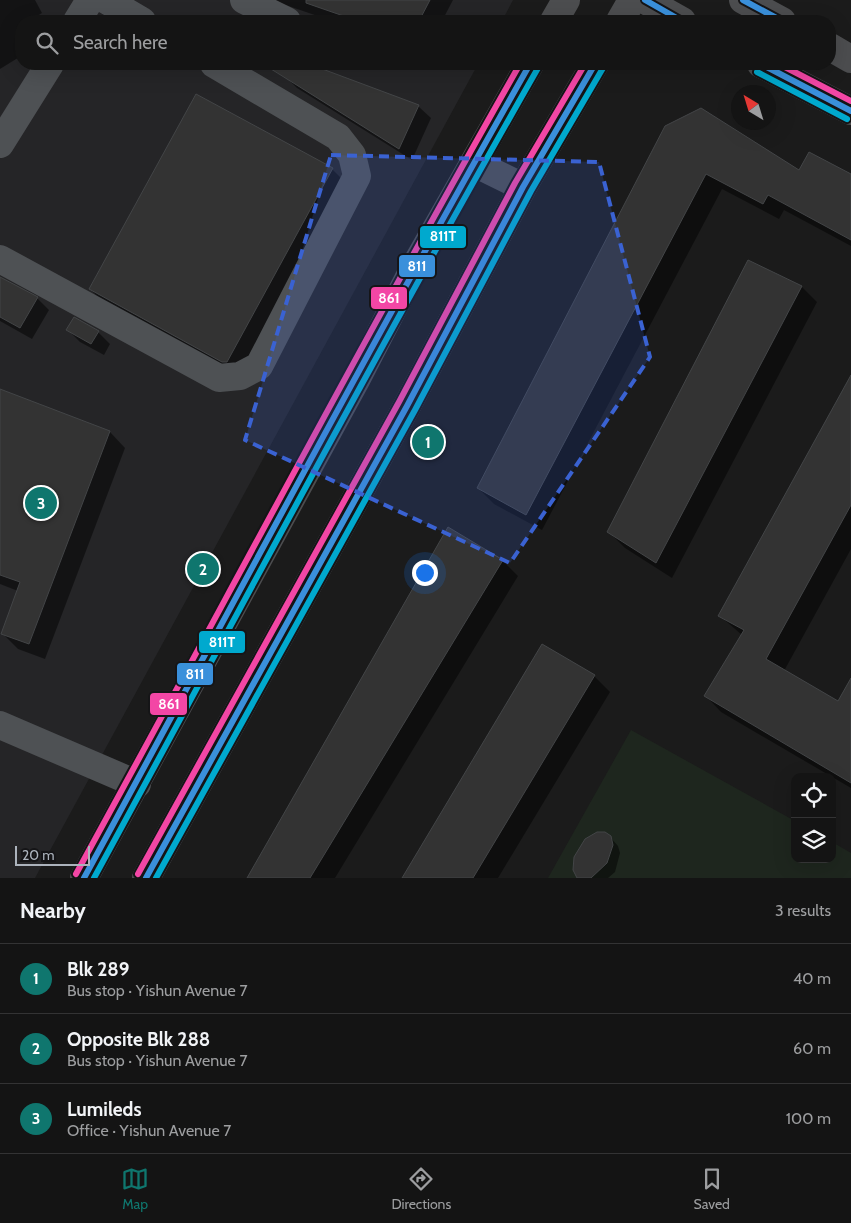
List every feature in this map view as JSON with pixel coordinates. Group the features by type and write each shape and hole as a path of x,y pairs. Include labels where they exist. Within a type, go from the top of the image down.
{"main road":[{"path":"557,15 566,0"},
{"path":"623,15 632,0"},
{"path":"644,0 671,15"},
{"path":"743,0 771,15"},
{"path":"836,50 851,59"},
{"path":"84,878 137,784 415,266 527,70"},
{"path":"146,878 411,397 523,187 591,70"},
{"path":"772,70 851,110"},
{"path":"474,163 523,187"}],"lane":[{"path":"81,15 90,0"},
{"path":"106,0 132,15"},
{"path":"244,0 275,15"},
{"path":"0,144 46,70"},
{"path":"0,258 219,378 240,376 259,366 357,176 352,154 338,137 224,70"},
{"path":"0,725 137,784"}],"highlighted area":[{"path":"331,155 599,162 650,357 510,563 245,440"}],"shaded area":[{"path":"0,0 513,0 505,15 15,15 15,70 475,70 35,878 0,878"},
{"path":"631,730 791,819 791,863 836,863 836,844 851,853 851,878 548,878"}],"building":[{"path":"306,0 430,0 422,15 341,15 306,3"},
{"path":"273,70 325,70 419,105 399,149"},
{"path":"196,94 333,168 227,362 222,362 89,289"},
{"path":"701,108 731,127 731,130 736,130 799,170 809,152 851,174 851,240 768,195 763,204 706,174 526,515 477,488 665,126"},
{"path":"748,260 802,286 656,563 607,532"},
{"path":"0,277 38,297 20,328 0,317"},
{"path":"74,317 99,331 91,344 66,330"},
{"path":"851,375 851,505 766,659 838,701 851,678 851,783 704,696 744,630 718,616"},
{"path":"0,389 110,431 29,644 1,634 20,582 0,575"},
{"path":"448,527 503,560 310,878 247,878"},
{"path":"542,644 595,675 473,878 402,878"},
{"path":"597,832 605,832 611,836 613,845 607,863 591,878 577,878 573,870 574,857 585,839"}],"transit line":[{"name":"811","path":"645,0 671,15"},
{"name":"811","path":"743,0 771,15"},
{"name":"861","path":"76,874 352,366 517,70"},
{"name":"811","path":"84,878 361,368 527,70"},
{"name":"811T","path":"94,878 369,371 537,70"},
{"name":"861","path":"138,874 399,402 515,183 581,70"},
{"name":"811","path":"146,878 407,406 523,187 591,70"},
{"name":"811T","path":"156,878 415,410 531,191 602,70"},
{"name":"811","path":"772,70 851,111"},
{"name":"861","path":"791,70 851,101"},
{"name":"811T","path":"757,72 847,119"}],"place":[{"name":"Blk 289","path":"428,442"},
{"name":"Lumileds","path":"41,503"},
{"name":"Opposite Blk 288","path":"203,569"}]}
